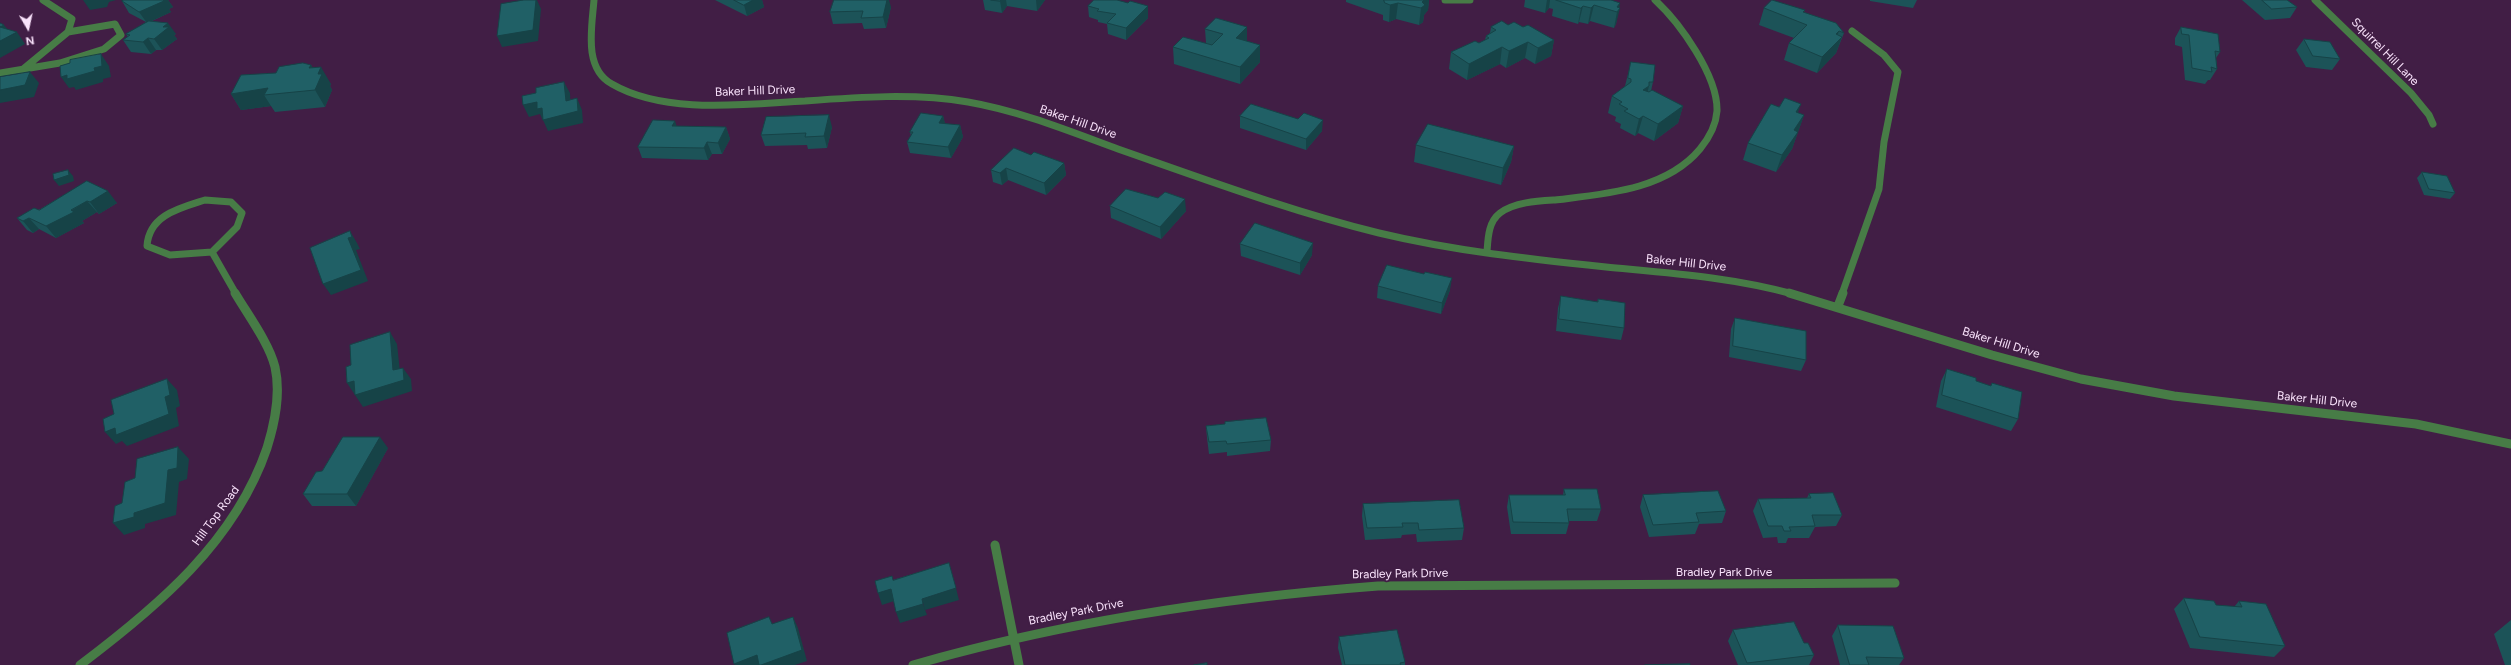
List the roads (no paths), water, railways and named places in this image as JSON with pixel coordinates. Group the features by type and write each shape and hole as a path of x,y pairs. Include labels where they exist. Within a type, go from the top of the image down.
{"street":[{"path":"43,0 72,19 68,32"},
{"name":"Baker Hill Drive","path":"594,0 592,60 606,81 650,99 694,104 890,98 967,102 1039,121 1275,204 1409,239 1487,252 1715,277 1772,288 1838,306 2033,366 2120,387 2167,395 2419,423 2464,431 2511,444"},
{"path":"1445,0 1470,0"},
{"path":"1487,252 1490,228 1496,216 1504,210 1536,202 1608,192 1659,179 1700,152 1710,136 1718,112 1716,97 1709,76 1666,9 1655,0"},
{"name":"Squirrel Hill Lane","path":"2315,0 2411,93 2429,114 2433,124"},
{"path":"0,73 20,71 60,63 104,49 121,35 115,24 68,32 20,71"},
{"path":"1838,306 1879,189 1884,142 1898,72 1884,55 1852,31"},
{"path":"204,200 224,200 238,205 242,213 237,227 212,252 171,256 156,254 147,246 146,237 154,225 184,206 204,200"},
{"name":"Hill Top Road","path":"80,665 121,634 176,584 216,540 247,496 266,455 276,416 278,386 272,357 212,252"},
{"path":"995,545 1012,638 1019,665"},
{"name":"Bradley Park Drive","path":"913,665 1012,638 1108,618 1294,591 1378,586 1895,583"}]}
